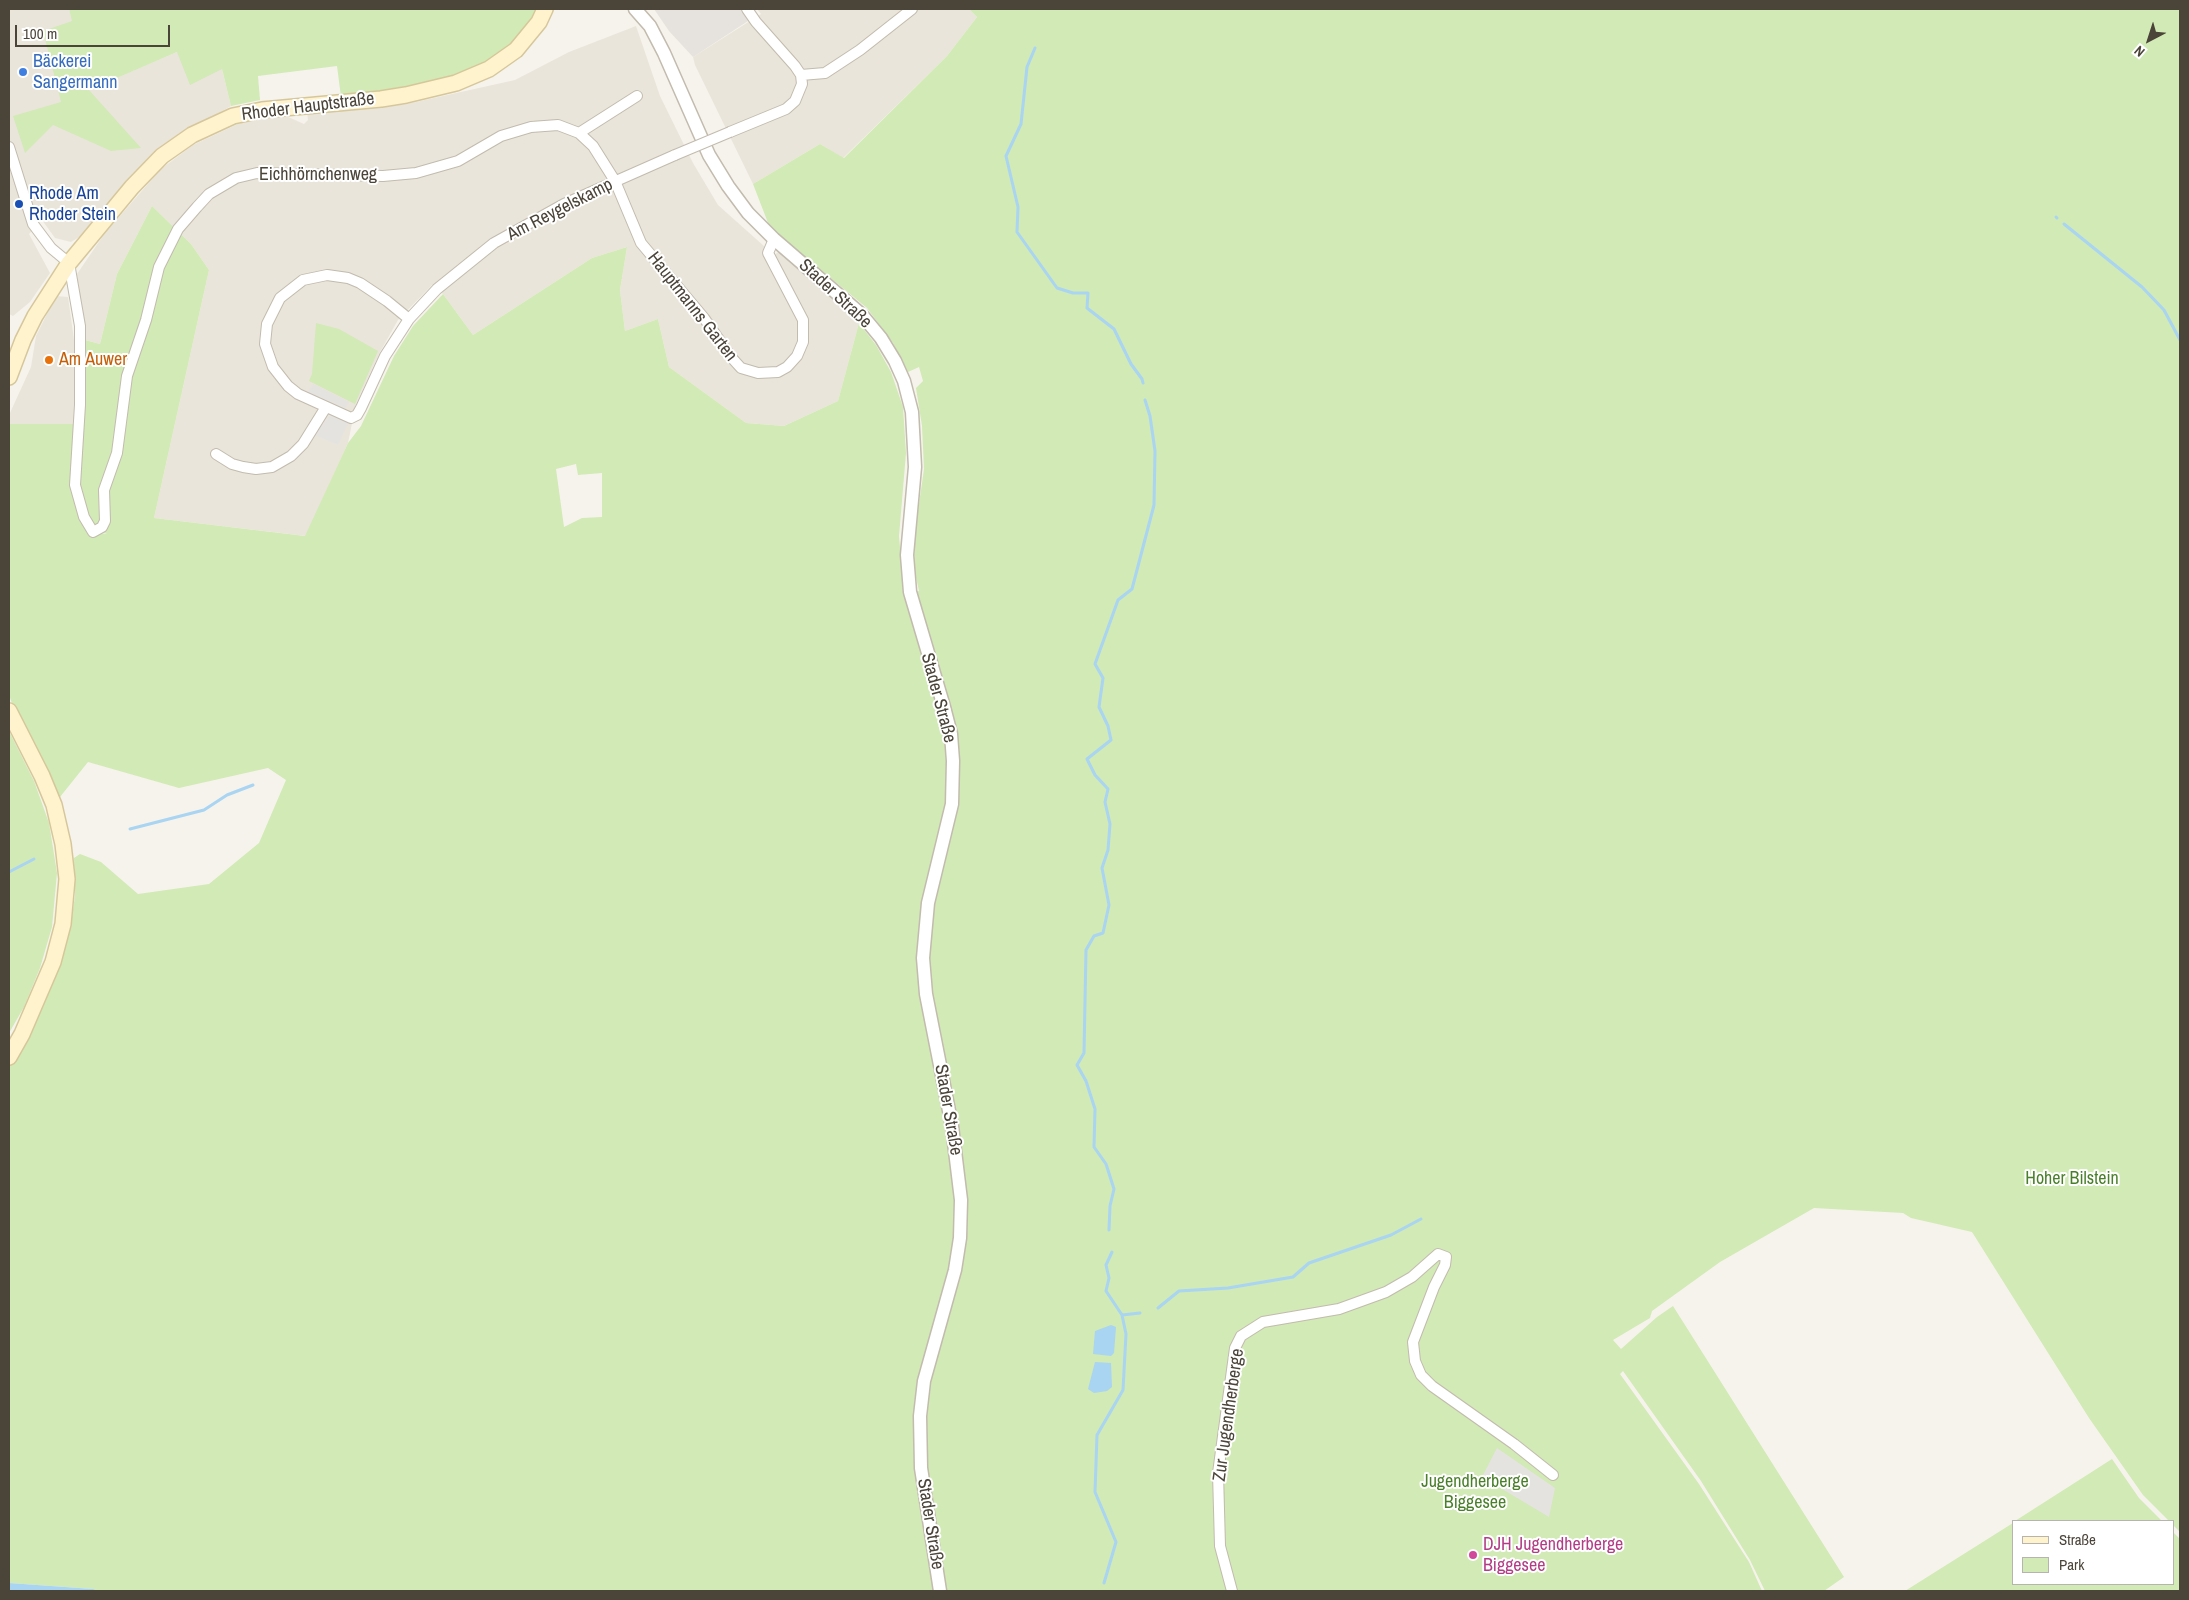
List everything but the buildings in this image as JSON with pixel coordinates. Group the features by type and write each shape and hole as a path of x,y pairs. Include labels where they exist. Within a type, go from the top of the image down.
{"main road":[{"name":"Rhoder Hauptstraße","path":"9,378 23,340 35,316 69,263 132,187 162,156 192,135 233,116 262,110 381,99 456,83 489,69 516,50 539,22 545,9"},
{"path":"9,711 42,776 54,805 66,862 67,895 63,924 53,962 38,999 9,1057"}],"street":[{"name":"Stader Straße","path":"635,9 650,26 664,53 716,166 748,213 774,239 862,314 881,338 904,382 914,429 915,466 907,555 910,592 951,734 953,762 952,804 928,902 923,958 926,994 952,1126 961,1200 960,1238 955,1270 924,1381 920,1416 921,1468 940,1591"},
{"path":"747,9 801,75 825,73 860,50 912,9"},
{"name":"Am Reygelskamp","path":"409,319 360,283 333,276 303,280 280,298 267,324 265,344 273,367 288,386 326,407 351,418 357,415 385,356 409,319 437,289 494,243 564,204 786,109 800,93 801,75"},
{"path":"578,134 637,96"},
{"name":"Eichhörnchenweg","path":"69,263 80,326 79,421 75,485 84,517 93,532 102,527 105,521 104,490 117,453 127,376 146,320 160,267 178,229 210,194 236,178 257,173 382,176 416,173 458,161 501,136 538,126 558,126 578,134 593,146 615,181"},
{"path":"9,147 13,176 33,224 52,248 69,263"},
{"name":"Hauptmanns Garten","path":"615,181 645,248 704,318 730,357 740,368 758,374 778,372 787,367 798,356 803,342 803,320 768,253 774,239"},
{"path":"216,454 232,464 243,467 256,469 272,467 291,456 303,444 326,407"},
{"name":"Zur Jugendherberge","path":"1232,1591 1220,1546 1218,1473 1235,1348 1241,1336 1263,1322 1339,1309 1386,1292 1412,1277 1438,1254 1446,1257 1446,1265 1434,1287 1413,1342 1415,1362 1421,1375 1432,1386 1514,1444 1553,1475"}],"shaded area":[{"path":"9,9 69,9 73,21 61,101 177,52 222,69 231,106 177,137 135,171 84,234 71,242 55,238 42,220 29,234 50,273 30,302 13,316 9,314"},
{"path":"654,9 741,9 748,21 693,57 669,31"},
{"path":"757,9 969,9 977,17 947,56 843,158 820,144 753,184 695,65 693,57 761,14"},
{"path":"636,26 660,96 693,163 718,205 774,255 780,251 859,323 838,401 784,426 746,423 669,367 658,319 625,331 620,290 627,247 592,258 473,335 443,294 432,285 398,320 380,352 356,404 348,443 306,536 154,518 209,270 191,244 152,206 117,274 100,344 85,340 77,274 105,233 161,169 193,145 240,123 286,116 304,124 308,120 307,112 407,104 515,80 569,52"},
{"path":"56,296 68,297 75,347 74,424 9,424 9,415 31,367 36,336"},
{"path":"313,384 349,402 345,408 308,392"},
{"path":"330,415 348,423 338,445 314,435"},
{"path":"1497,1448 1555,1488 1549,1517 1482,1477"}],"green space":[{"path":"69,9 537,9 523,32 501,53 473,71 424,85 380,94 341,97 337,66 258,76 260,100 231,106 222,69 190,85 177,52 61,102 43,31 72,21"},
{"path":"969,9 2180,9 2180,1532 2174,1526 2174,1520 2168,1520 2143,1495 2089,1418 1972,1232 1911,1218 1903,1213 1814,1208 1720,1262 1652,1311 1650,1318 1613,1340 1621,1349 1657,1317 1673,1306 1844,1577 1824,1591 1765,1591 1750,1560 1701,1481 1623,1371 1620,1374 1699,1484 1749,1562 1762,1591 99,1591 9,1583 9,1067 34,1027 57,973 70,930 75,896 74,858 80,854 101,862 138,894 209,884 259,843 286,780 268,768 179,788 88,762 60,797 42,776 27,746 9,695 9,424 74,424 71,483 77,513 93,532 107,534 98,530 89,516 79,485 86,369 85,340 100,344 117,274 152,206 191,244 209,270 154,518 305,536 348,443 361,426 394,356 413,326 443,294 473,335 592,258 627,247 620,290 625,331 658,319 669,367 746,423 784,426 838,401 859,323 876,345 891,372 903,407 906,453 899,536 904,593 919,591 914,568 915,532 924,469 922,426 916,388 923,381 919,367 908,372 893,343 867,308 770,228 753,184 820,144 844,158 947,56 977,17","holes":["576,464 578,475 602,473 602,517 582,518 564,527 556,469"]},
{"path":"89,90 141,148 111,151 53,125 25,153 13,116 61,102"},
{"path":"316,323 339,329 378,351 355,404 309,381 312,374"},
{"path":"9,731 34,781 49,823 57,873 52,927 40,968 24,1007 9,1033"},
{"path":"2112,1459 2139,1498 2161,1520 2017,1520"},
{"path":"2012,1524 2012,1585 2174,1585 2174,1533 2180,1539 2180,1591 1905,1591"}],"water":[{"path":"1111,1325 1116,1327 1114,1353 1111,1356 1093,1354 1095,1331"},
{"path":"1095,1362 1111,1363 1112,1387 1107,1391 1094,1393 1088,1389"},
{"path":"9,1583 93,1589 99,1591 9,1591"}],"waterway":[{"path":"1035,48 1027,67 1021,124 1006,156 1018,207 1017,232 1057,288 1073,293 1088,293 1087,308 1114,329 1131,364 1143,383"},
{"path":"2064,224 2142,287 2164,310 2180,340"},
{"path":"1109,1230 1110,1206 1114,1189 1106,1164 1094,1147 1095,1109 1086,1081 1077,1065 1084,1053 1086,950 1094,936 1103,933 1109,905 1102,868 1108,850 1110,824 1105,802 1108,789 1095,775 1087,759 1111,740 1108,726 1099,707 1103,678 1095,664 1118,600 1132,589 1154,505 1155,451 1150,416 1145,400"},
{"path":"130,829 204,810 227,795 253,785"},
{"path":"9,872 34,859"},
{"path":"1158,1308 1179,1291 1228,1288 1293,1277 1309,1263 1391,1235 1421,1219"},
{"path":"1104,1583 1116,1542 1095,1492 1097,1435 1123,1390 1126,1334 1122,1315 1106,1291 1109,1278 1106,1265 1112,1252"},
{"path":"1122,1315 1140,1313"}],"place":[{"name":"Bäckerei Sangermann","path":"23,72"},
{"name":"Rhode Am Rhoder Stein","path":"19,204"},
{"name":"Am Auwer","path":"49,360"},
{"name":"DJH Jugendherberge Biggesee","path":"1473,1555"}],"park label":[{"name":"Hoher Bilstein","path":"2072,1179"},
{"name":"Jugendherberge Biggesee","path":"1475,1492"}]}
